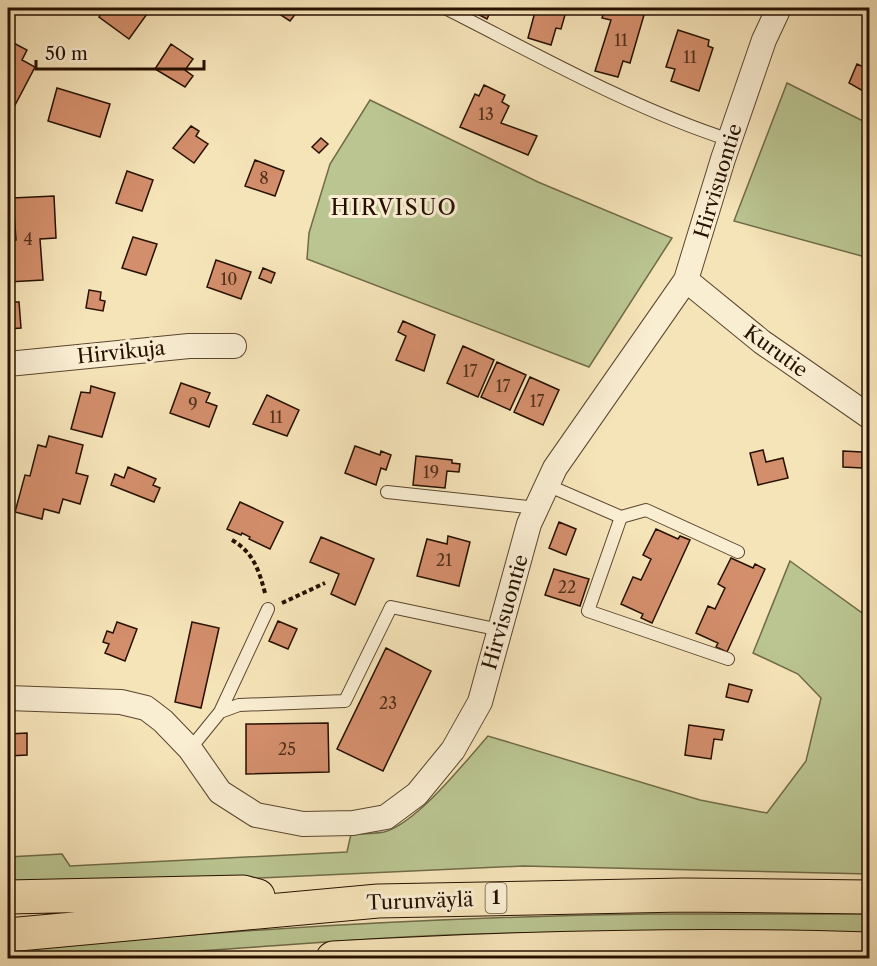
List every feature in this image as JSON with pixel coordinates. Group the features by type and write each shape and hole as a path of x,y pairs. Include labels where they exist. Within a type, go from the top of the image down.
{"highway":[{"path":"8,897 243,892 310,908"},
{"name":"Turunväylä","path":"8,935 378,901 683,894 870,897"},
{"path":"333,958 515,949 676,946 870,949"}],"street":[{"name":"Hirvisuontie","path":"8,699 121,702 146,708 163,721 189,749 220,792 256,815 303,824 353,824 386,817 417,794 453,750 480,702 530,524 555,468 686,280 764,40 779,8"},
{"name":"Kurutie","path":"686,280 762,342 870,417"},
{"name":"Hirvikuja","path":"8,364 189,346 234,346"}],"lane":[{"path":"446,8 624,97 689,127 730,140"},
{"path":"547,485 621,517 646,510 738,552"},
{"path":"387,492 537,508"},
{"path":"621,517 588,611 728,659"},
{"path":"220,712 239,705 345,700 391,607 500,630"},
{"path":"189,749 220,712 268,609"}],"path":[{"path":"232,540 248,549 260,574 268,609 326,583"}],"green space":[{"path":"787,83 869,124 869,258 734,221"},
{"path":"370,100 538,182 672,238 589,367 307,259 309,233 330,164"},
{"path":"790,561 869,618 869,874 523,866 151,883 8,885 8,857 62,854 70,866 347,852 351,834 384,832 411,817 440,790 488,736 700,800 767,813 806,761 821,698 798,674 753,653"},
{"path":"649,914 870,914 869,933 500,933 118,956 8,958 8,951 248,931 408,921"}],"building":[{"path":"105,8 138,8 147,14 129,39 99,17"},
{"path":"270,8 300,8 290,21"},
{"path":"466,8 492,8 487,19"},
{"path":"536,8 560,8 558,13 565,15 561,29 556,28 551,45 528,38"},
{"path":"605,8 621,8 644,15 630,63 623,61 618,77 595,71 611,20 602,18"},
{"path":"678,30 709,40 708,46 713,48 699,91 671,81 675,69 666,67"},
{"path":"8,40 27,50 22,60 35,67 13,109 8,106"},
{"path":"171,44 193,59 185,70 193,76 185,87 155,69"},
{"path":"857,64 870,70 870,95 849,83"},
{"path":"484,85 505,95 502,102 509,106 501,123 537,136 528,155 460,127 475,94 479,96"},
{"path":"57,88 110,104 100,137 48,121"},
{"path":"191,126 199,131 196,136 208,144 194,163 173,148"},
{"path":"321,138 328,144 319,153 312,147"},
{"path":"255,160 284,171 275,196 245,186"},
{"path":"127,171 153,180 142,211 116,203"},
{"path":"54,196 56,238 40,239 43,280 8,282 8,241 16,240 13,198"},
{"path":"133,237 157,244 146,275 122,268"},
{"path":"216,260 251,272 241,299 207,287"},
{"path":"263,268 275,273 271,283 259,278"},
{"path":"89,290 101,292 100,300 105,301 103,311 86,308"},
{"path":"8,302 19,302 21,328 8,329"},
{"path":"403,321 435,335 424,371 396,360 406,336 398,332"},
{"path":"463,346 494,360 478,397 447,383"},
{"path":"497,362 526,375 510,410 481,397"},
{"path":"530,377 559,390 543,425 514,412"},
{"path":"181,383 210,393 206,402 217,406 209,427 170,413"},
{"path":"91,386 115,393 102,437 71,429 81,392 90,393"},
{"path":"267,395 299,410 287,436 253,424"},
{"path":"49,436 83,445 76,473 88,476 80,504 63,499 59,513 44,509 42,519 15,512 25,475 30,476 38,445 46,447"},
{"path":"355,446 380,455 381,451 391,455 386,470 381,468 376,485 345,473"},
{"path":"763,450 766,462 783,458 788,478 758,485 750,453"},
{"path":"843,451 862,452 862,468 843,467"},
{"path":"416,456 452,460 452,463 460,464 459,472 447,471 445,488 413,485"},
{"path":"128,467 156,479 153,485 160,488 154,502 111,485 115,474 124,478"},
{"path":"240,502 283,522 270,549 242,533 241,535 227,529"},
{"path":"559,522 576,529 566,555 549,548"},
{"path":"656,529 678,539 680,536 690,540 652,623 641,618 643,614 621,604 633,577 641,580 651,559 643,555"},
{"path":"448,536 470,542 459,586 417,576 427,539 447,544"},
{"path":"321,537 374,559 355,605 331,594 339,574 310,562"},
{"path":"731,558 753,568 755,564 765,569 727,652 716,647 718,643 696,633 708,606 715,609 725,588 718,584"},
{"path":"554,569 589,579 580,606 545,595"},
{"path":"278,621 297,629 288,649 269,641"},
{"path":"117,622 137,629 125,661 105,653 109,644 103,642 107,631 113,633"},
{"path":"192,622 219,628 201,708 175,702"},
{"path":"386,648 431,671 383,771 337,749"},
{"path":"729,684 752,690 748,702 726,697"},
{"path":"328,723 329,772 246,774 246,724"},
{"path":"689,725 724,730 722,740 714,739 711,759 685,755"},
{"path":"27,733 27,755 8,756 8,734"}],"district":[{"name":"HIRVISUO","path":"394,207"}]}
